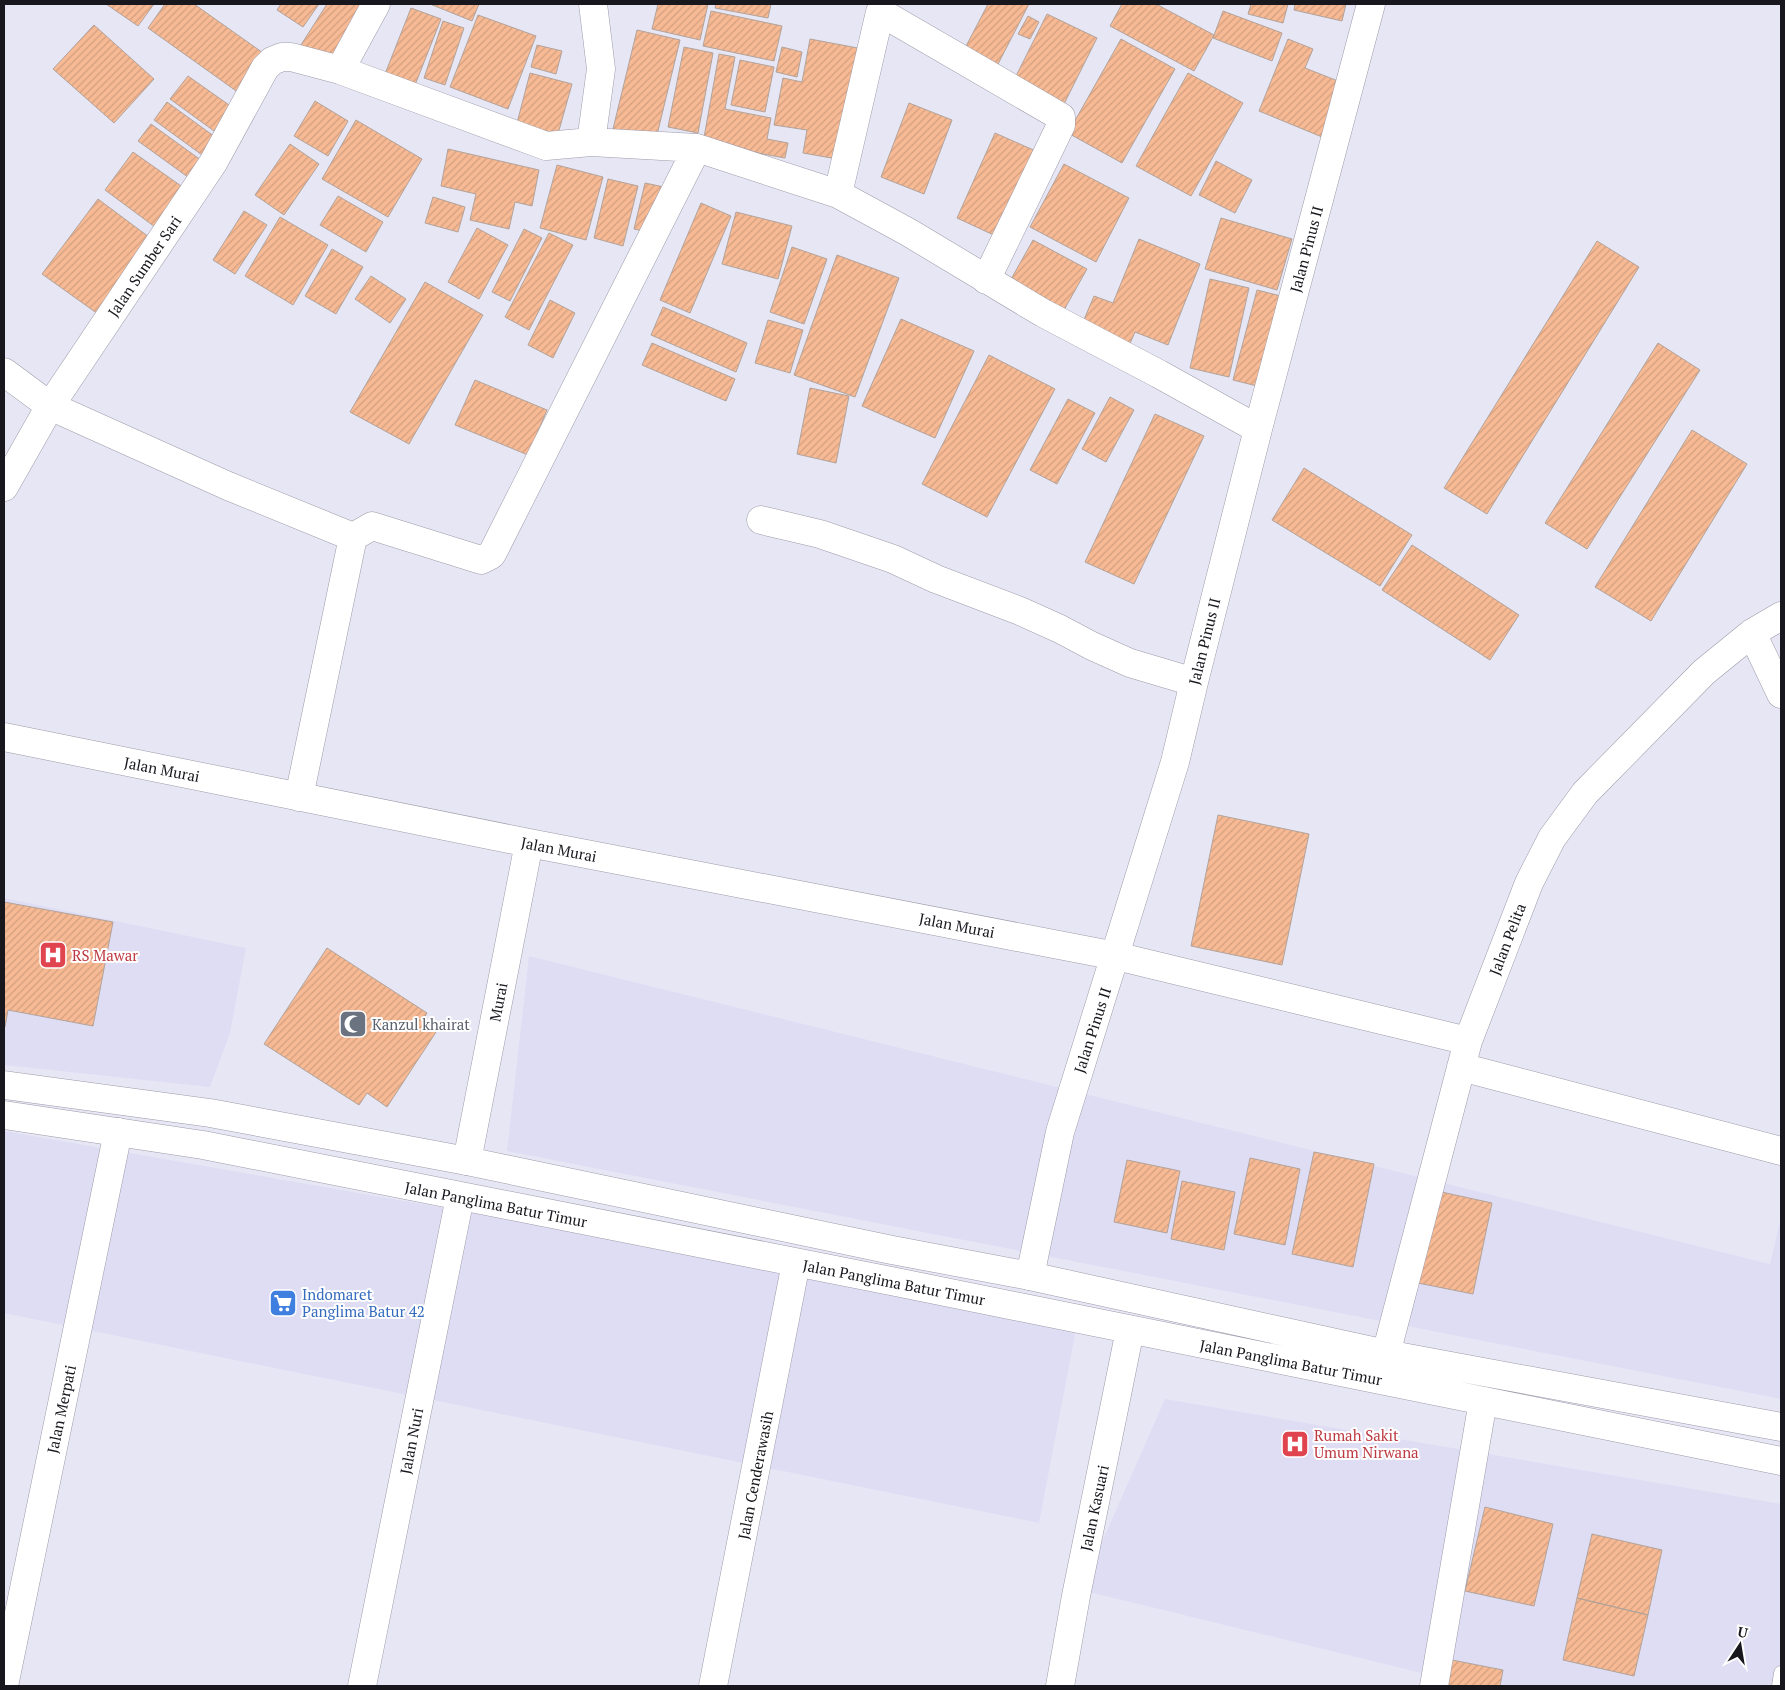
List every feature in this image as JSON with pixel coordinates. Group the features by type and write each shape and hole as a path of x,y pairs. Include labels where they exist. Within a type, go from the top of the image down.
{"street":[{"path":"376,4 340,70 546,146 591,142 697,148 838,194 908,232 1043,313 1258,429"},
{"path":"591,142 601,69 593,4"},
{"name":"Jalan Pinus II","path":"1030,1276 1060,1132 1175,762 1258,429 1371,4"},
{"path":"838,194 881,8 1061,117 1060,125 986,280"},
{"name":"Jalan Sumber Sari","path":"4,487 50,406 213,164 265,68 272,61 291,56 340,70"},
{"path":"299,797 353,538 372,526 481,560 491,556 697,148"},
{"path":"4,372 50,406 228,486 353,538"},
{"path":"761,520 820,534 893,559 936,579 1020,611 1130,663 1194,682"},
{"name":"Jalan Pelita","path":"1386,1354 1468,1040 1529,883 1552,838 1585,793 1704,672 1752,633 1781,616"},
{"path":"1752,633 1781,694"},
{"name":"Jalan Murai","path":"4,736 529,843 1116,956 1468,1040"},
{"name":"Murai","path":"467,1161 529,843"},
{"path":"1462,1067 1781,1151"},
{"name":"Jalan Panglima Batur Timur","path":"4,1086 210,1113 467,1161 892,1250 1030,1276 1386,1354 1781,1427"},
{"name":"Jalan Panglima Batur Timur","path":"4,1115 203,1145 1781,1461"},
{"name":"Jalan Merpati","path":"4,1686 118,1132"},
{"name":"Jalan Nuri","path":"362,1686 460,1196"},
{"path":"689,1242 696,1209"},
{"name":"Jalan Cenderawasih","path":"713,1686 796,1263"},
{"name":"Jalan Kasuari","path":"1060,1686 1076,1596 1130,1330"},
{"path":"1434,1686 1483,1401"}],"lane":[{"path":"1779,1686 1781,1673"}],"shaded area":[{"path":"4,898 246,948 230,1033 210,1087 4,1065"},
{"path":"529,956 1770,1264 1781,1218 1781,1399 507,1151"},
{"path":"4,1131 1078,1319 1039,1523 4,1313"},
{"path":"1165,1399 1781,1504 1781,1686 1475,1686 1081,1590"}],"building":[{"path":"106,4 154,4 138,26"},
{"path":"165,4 194,4 266,55 239,93 148,28"},
{"path":"281,4 319,4 303,27 277,10"},
{"path":"327,4 366,4 328,65 299,48"},
{"path":"430,4 479,4 472,21"},
{"path":"658,4 708,4 700,40 652,29"},
{"path":"716,4 771,4 768,18 715,8"},
{"path":"988,4 1029,4 997,66 964,50"},
{"path":"1122,4 1156,4 1214,35 1194,71 1110,26"},
{"path":"1251,4 1288,4 1283,23 1248,14"},
{"path":"1295,4 1346,4 1342,21 1294,10"},
{"path":"411,8 441,19 415,85 385,74"},
{"path":"711,11 782,26 774,61 703,46"},
{"path":"1223,11 1282,33 1272,61 1213,38"},
{"path":"1047,14 1097,38 1062,108 1012,84"},
{"path":"478,15 536,36 508,109 450,87"},
{"path":"1028,16 1039,22 1030,39 1018,34"},
{"path":"443,21 464,28 445,85 424,78"},
{"path":"94,25 154,79 114,123 53,69"},
{"path":"637,30 680,40 656,139 613,129"},
{"path":"810,39 863,49 843,160 803,153 807,130 774,125 783,78 802,82"},
{"path":"1121,39 1175,69 1122,163 1068,133"},
{"path":"1288,39 1313,49 1305,68 1343,83 1322,137 1259,111"},
{"path":"537,45 562,51 556,74 531,67"},
{"path":"684,47 713,53 698,133 668,127"},
{"path":"782,47 802,52 797,77 776,72"},
{"path":"719,54 735,57 725,109 771,118 767,139 788,143 785,158 703,143"},
{"path":"740,60 774,67 765,112 731,105"},
{"path":"530,73 572,84 558,134 517,123"},
{"path":"1188,73 1243,103 1191,196 1136,166"},
{"path":"188,76 239,112 221,136 170,99"},
{"path":"315,101 348,121 328,156 294,136"},
{"path":"167,102 222,142 209,160 154,120"},
{"path":"909,103 952,120 924,194 881,177"},
{"path":"356,120 422,159 388,217 322,179"},
{"path":"151,124 205,163 192,180 138,141"},
{"path":"995,133 1038,152 998,237 957,218"},
{"path":"290,144 319,164 284,215 255,195"},
{"path":"448,149 539,170 532,206 515,202 509,229 470,220 476,194 441,186"},
{"path":"133,152 184,188 155,227 105,190"},
{"path":"1216,161 1252,180 1235,213 1199,195"},
{"path":"1064,164 1129,198 1096,262 1030,227"},
{"path":"557,165 603,177 586,240 540,228"},
{"path":"608,179 638,186 623,246 594,238"},
{"path":"645,183 664,187 653,233 634,229"},
{"path":"338,196 383,222 366,252 320,225"},
{"path":"433,197 465,207 458,232 425,223"},
{"path":"98,199 153,240 98,314 42,274"},
{"path":"701,203 731,216 690,313 660,300"},
{"path":"244,211 267,225 235,274 213,260"},
{"path":"736,212 792,226 778,279 722,264"},
{"path":"280,217 328,245 293,305 245,276"},
{"path":"1221,218 1292,239 1277,290 1205,269"},
{"path":"477,228 508,245 479,299 448,282"},
{"path":"524,229 542,238 510,301 492,292"},
{"path":"549,233 573,245 529,330 505,317"},
{"path":"1139,239 1200,264 1168,345 1135,332 1128,348 1080,329 1094,296 1113,303"},
{"path":"1033,240 1087,269 1064,310 1010,281"},
{"path":"1597,241 1639,267 1487,514 1444,488"},
{"path":"792,247 827,259 804,324 770,312"},
{"path":"332,249 363,267 336,314 305,296"},
{"path":"837,255 899,278 855,397 794,375"},
{"path":"371,276 406,299 390,323 355,299"},
{"path":"1210,279 1249,288 1229,377 1190,368"},
{"path":"425,282 483,315 409,444 350,412"},
{"path":"1257,290 1285,297 1261,387 1233,380"},
{"path":"550,300 575,313 553,358 528,345"},
{"path":"663,307 747,343 736,372 651,335"},
{"path":"901,319 974,351 935,438 862,406"},
{"path":"768,320 803,330 790,373 755,363"},
{"path":"652,343 735,379 726,401 642,365"},
{"path":"1658,343 1700,370 1587,549 1545,523"},
{"path":"989,355 1055,389 987,517 922,484"},
{"path":"475,380 547,410 528,455 455,425"},
{"path":"810,388 849,396 836,463 797,454"},
{"path":"1110,397 1134,410 1106,462 1082,449"},
{"path":"1068,399 1095,413 1057,484 1030,470"},
{"path":"1155,414 1204,436 1134,584 1085,562"},
{"path":"1692,430 1747,464 1651,621 1595,587"},
{"path":"1304,468 1412,535 1380,586 1272,520"},
{"path":"1412,545 1519,615 1490,660 1382,590"},
{"path":"1218,815 1309,834 1282,965 1191,946"},
{"path":"4,902 113,922 93,1026 8,1010 4,1027"},
{"name":"Kanzul khairat","path":"327,948 427,1013 423,1020 438,1029 387,1107 367,1093 359,1105 264,1044"},
{"path":"1314,1152 1374,1164 1353,1267 1292,1254"},
{"path":"1250,1158 1300,1169 1285,1245 1234,1234"},
{"path":"1127,1160 1180,1171 1167,1233 1114,1222"},
{"path":"1182,1181 1235,1192 1224,1250 1171,1239"},
{"path":"1437,1191 1492,1203 1473,1294 1418,1283"},
{"path":"1485,1507 1553,1524 1534,1606 1465,1591"},
{"path":"1592,1534 1662,1550 1648,1615 1577,1598"},
{"path":"1577,1598 1648,1615 1634,1676 1563,1660"},
{"path":"1452,1660 1503,1670 1500,1686 1447,1686"}],"place":[{"name":"RS Mawar","path":"53,955"},
{"name":"Kanzul khairat","path":"353,1024"},
{"name":"Indomaret Panglima Batur 42","path":"283,1303"},
{"name":"Rumah Sakit Umum Nirwana","path":"1295,1444"}]}
